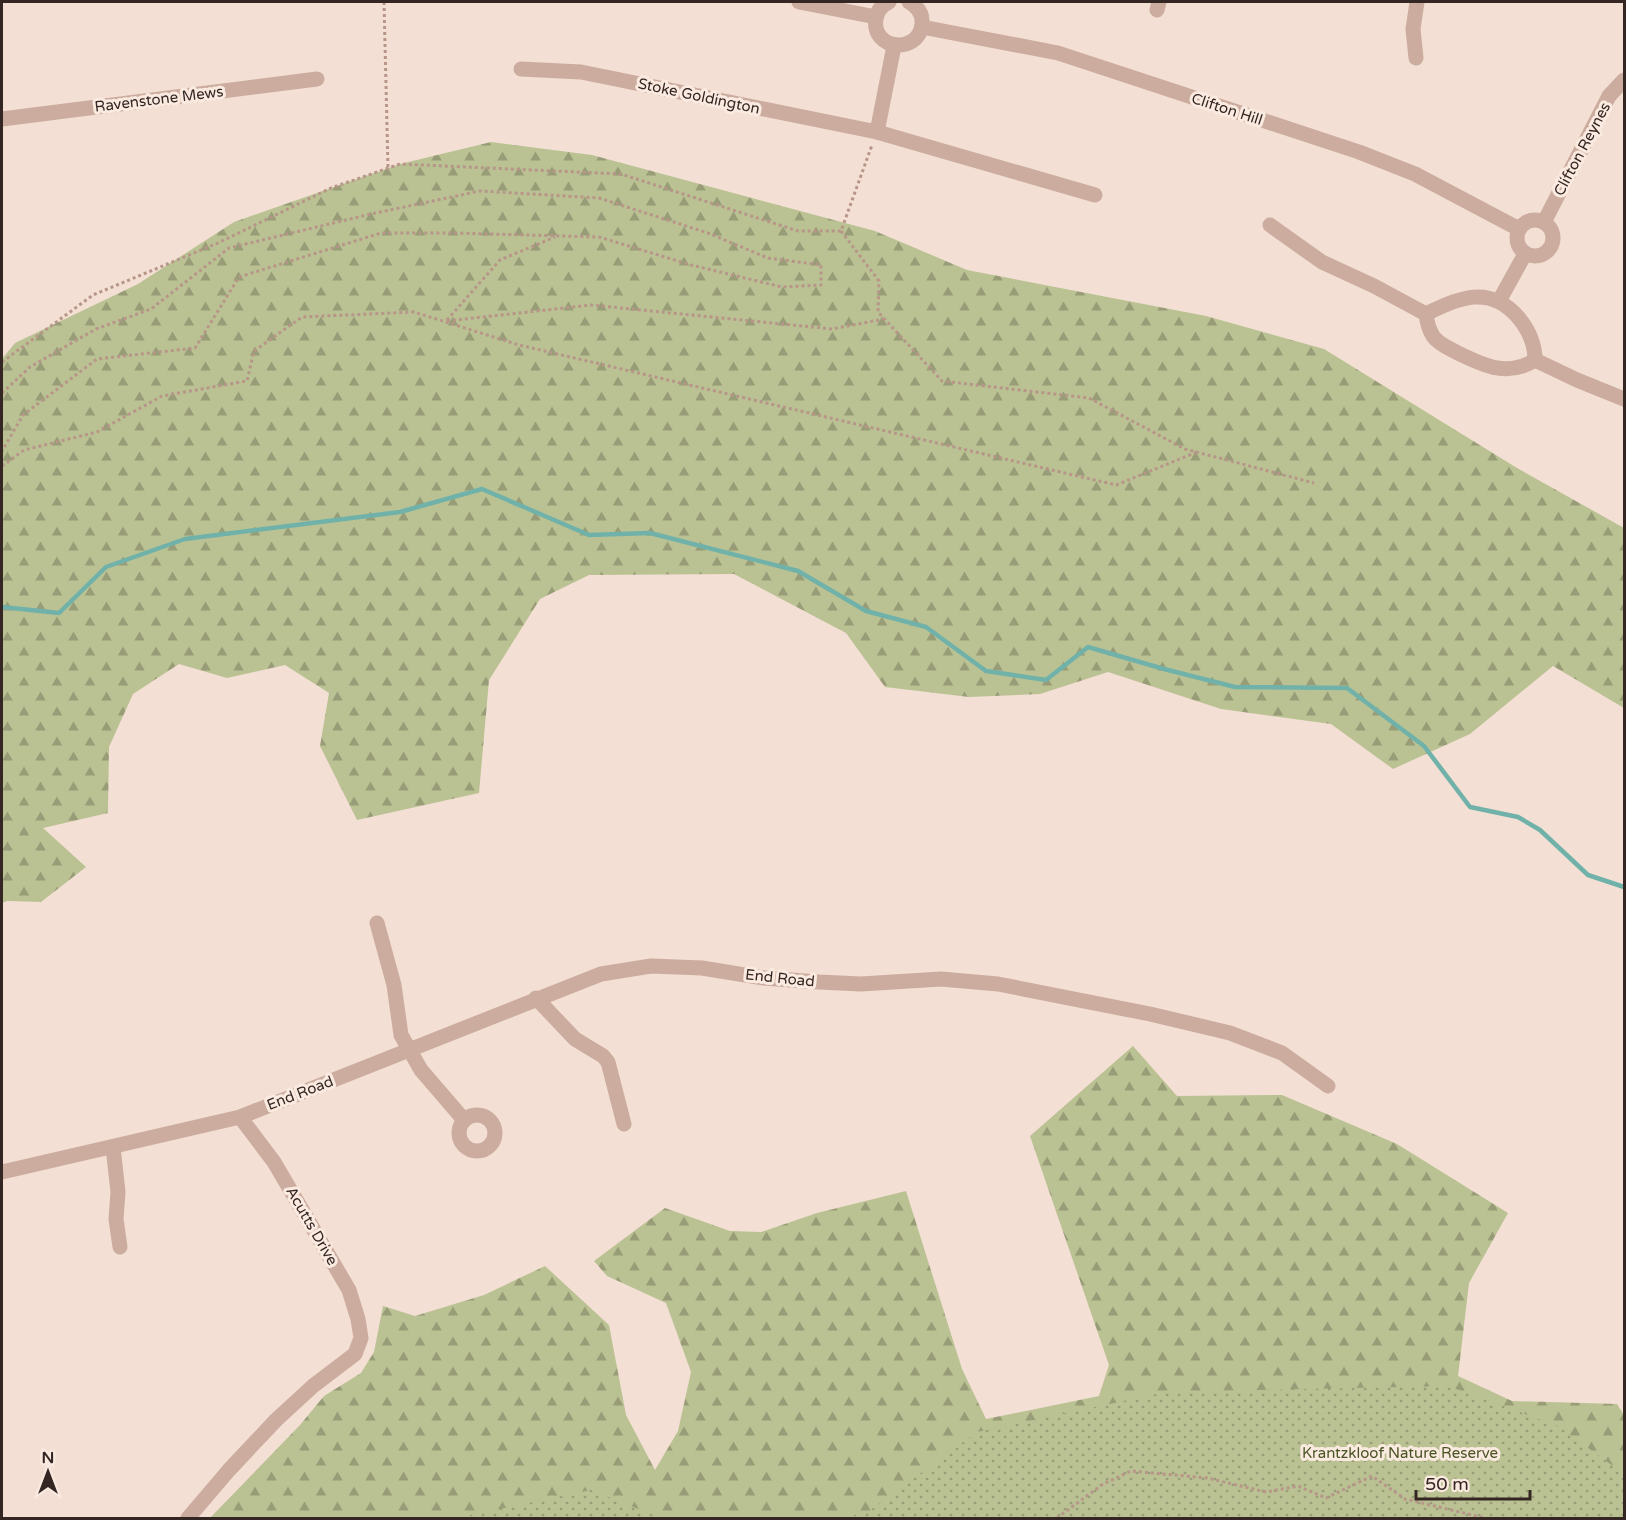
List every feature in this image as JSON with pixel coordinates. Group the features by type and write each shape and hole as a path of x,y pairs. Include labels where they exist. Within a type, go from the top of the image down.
{"street":[{"path":"799,2 876,17"},
{"path":"889,2 879,9 876,17 877,32 887,43 894,46 909,44 915,40 922,27 920,11 909,2"},
{"path":"1416,58 1413,29 1417,2"},
{"name":"Clifton Hill","path":"922,27 1058,53 1359,152 1415,174 1519,229"},
{"path":"877,132 894,46"},
{"name":"Stoke Goldington","path":"521,69 581,72 877,132 1095,195"},
{"name":"Ravenstone Mews","path":"2,119 317,79"},
{"name":"Clifton Reynes","path":"1544,222 1609,96 1624,80"},
{"path":"1528,221 1544,222 1552,232 1552,244 1548,250 1538,256 1525,254 1516,240 1519,229 1528,221"},
{"path":"1270,225 1322,262 1426,314 1434,338 1446,346 1495,368 1523,367 1535,360"},
{"path":"1499,301 1525,254"},
{"path":"1426,314 1448,303 1466,298 1479,297 1499,301 1508,306 1529,333 1535,347 1535,360"},
{"path":"1535,360 1624,399"},
{"path":"378,923 394,985 401,1035 421,1070 464,1120"},
{"name":"End Road","path":"240,1117 601,974 651,966 702,968 764,978 819,982 861,984 941,979 998,984 1150,1014 1230,1033 1282,1053 1328,1086"},
{"path":"536,998 575,1039 603,1056 608,1062 624,1124"},
{"path":"2,1172 240,1117"},
{"name":"Acutts Drive","path":"188,1518 276,1420 313,1386 355,1354 361,1338 349,1290 274,1162 240,1117"},
{"path":"113,1147 118,1192 116,1219 120,1247"}],"path":[{"path":"384,2 388,168"},
{"path":"841,231 877,132"},
{"path":"2,362 93,295 218,243 331,188 400,164 621,174 798,231 841,231"},
{"path":"2,393 30,367 96,329 151,309 229,248 480,191 599,198 708,233 768,258 821,265 821,285 782,287 691,265 599,237 381,233 239,277 195,348 97,360 23,415 2,451"},
{"path":"841,231 879,281 878,312 942,381 1089,398 1185,449 1314,483"},
{"path":"445,321 500,260 558,236"},
{"path":"445,321 591,305 831,329 884,319"},
{"path":"2,466 24,450 97,432 162,396 248,381 254,351 302,317 414,312 519,345 1116,485 1197,452"},
{"path":"1057,1518 1103,1484 1131,1471 1207,1478 1266,1492 1298,1486 1326,1498 1372,1476 1405,1500 1485,1518"}],"green space":[{"path":"491,142 592,155 875,231 967,270 1206,316 1324,349 1517,468 1624,528 1624,708 1553,666 1470,734 1393,769 1331,724 1221,709 1108,672 1040,694 969,697 885,687 846,633 734,574 589,575 540,599 489,680 479,793 357,820 320,746 329,693 285,665 227,678 179,664 133,694 109,747 108,813 43,828 86,867 41,902 7,901 2,903 2,359 15,343 138,284 234,222 400,164"},
{"path":"1133,1046 1177,1096 1282,1095 1397,1144 1508,1213 1469,1283 1458,1376 1512,1401 1617,1404 1624,1415 1624,1518 210,1518 300,1425 324,1396 361,1373 374,1352 383,1306 415,1316 484,1295 545,1266 609,1325 626,1415 655,1470 678,1431 691,1372 666,1303 607,1276 594,1261 665,1208 730,1231 761,1232 817,1213 906,1191 962,1369 986,1419 1099,1396 1109,1365 1030,1136"},
{"name":"Krantzkloof Nature Reserve","path":"1448,1386 1558,1426 1624,1474 1624,1518 823,1518 865,1514 977,1432 1166,1392"},
{"path":"591,1490 661,1518 464,1518 466,1516"}],"waterway":[{"path":"2,607 59,613 106,567 185,539 400,512 482,489 589,535 650,533 798,571 866,611 926,627 986,671 1046,680 1088,647 1235,687 1347,688 1424,746 1470,807 1518,817 1540,830 1588,875 1624,887"}]}
